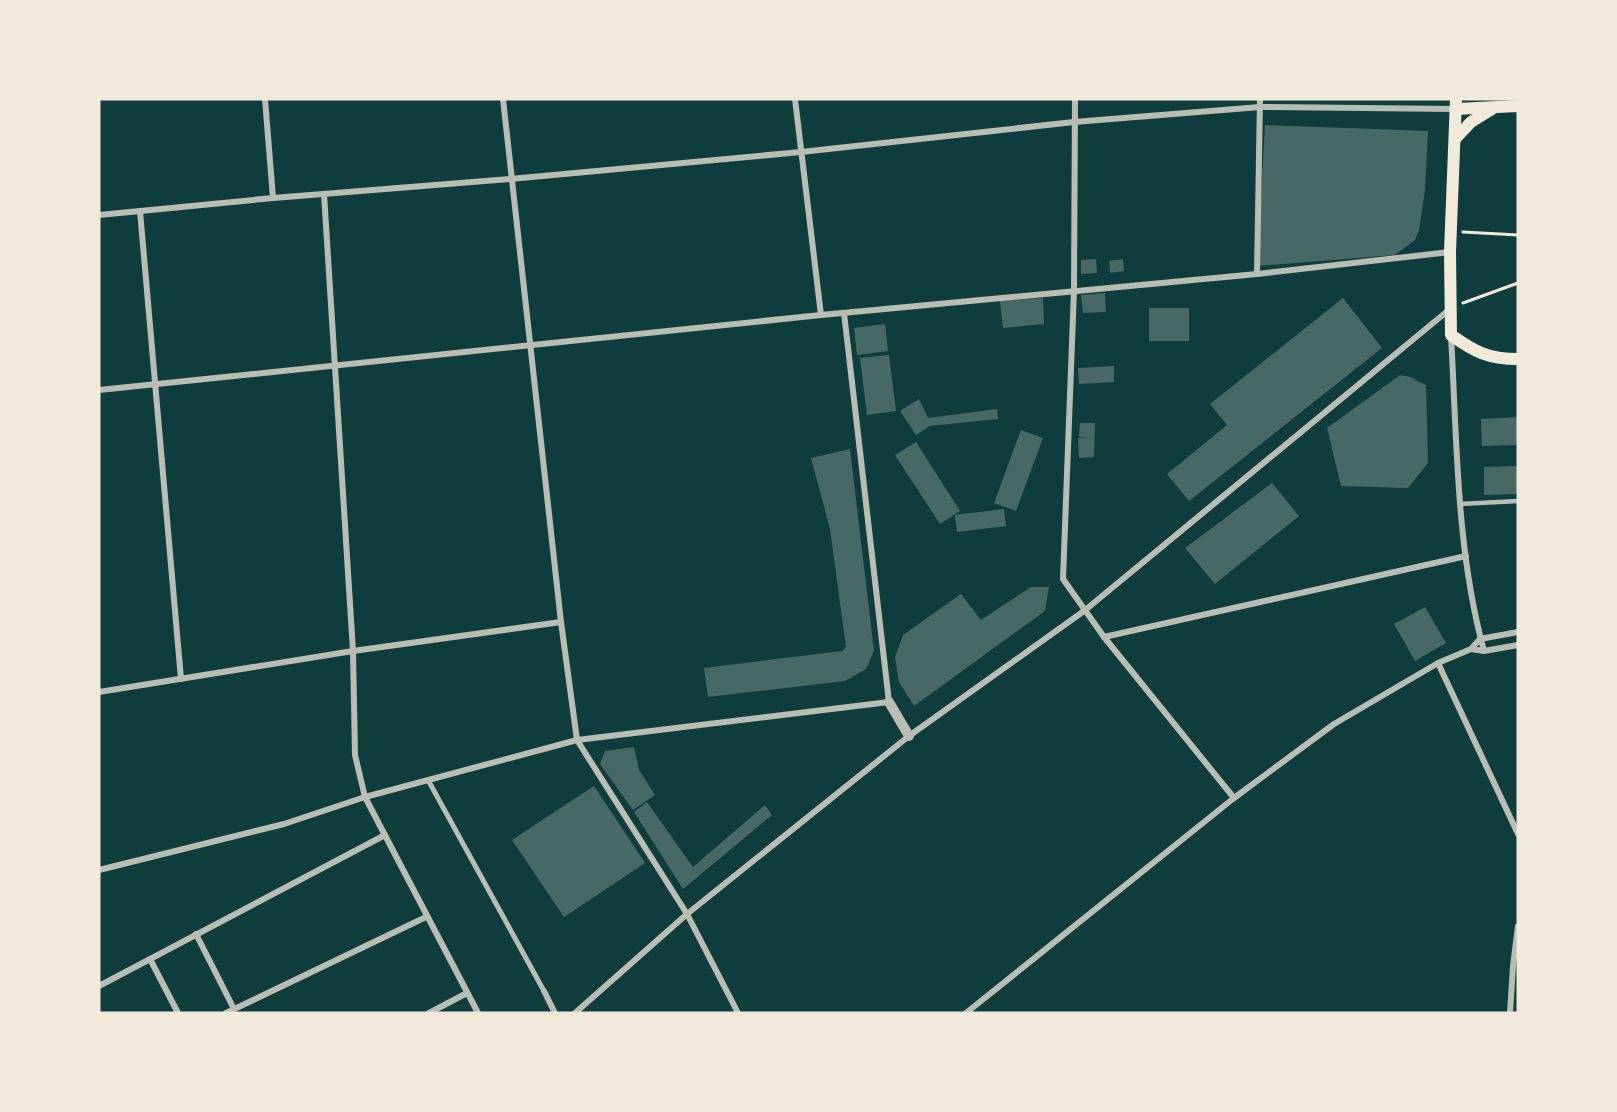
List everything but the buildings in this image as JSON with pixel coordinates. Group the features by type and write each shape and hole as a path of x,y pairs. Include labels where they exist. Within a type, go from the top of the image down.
{"main road":[{"path":"1477,99 1496,107"},
{"path":"1518,106 1456,104 1450,252 1451,335 1475,352 1500,359 1518,359"},
{"path":"1455,140 1471,122 1496,107"}],"street":[{"path":"265,99 273,198"},
{"path":"503,99 510,179 561,622 577,740 687,914 738,1013"},
{"path":"795,99 821,315"},
{"path":"1075,99 1074,290 1063,579 1104,637 1234,798"},
{"path":"1257,274 1260,99"},
{"path":"99,215 801,152 1074,122 1260,107 1456,104"},
{"path":"324,194 353,651 355,755 365,797 478,1013"},
{"path":"140,211 181,679"},
{"path":"99,390 821,315 1257,274 1450,252"},
{"path":"575,1013 687,914 909,736 1084,611 1450,308"},
{"path":"844,313 889,702 909,736"},
{"path":"1451,335 1460,504 1466,556 1484,651"},
{"path":"1104,637 1466,556"},
{"path":"99,692 353,651 561,622"},
{"path":"966,1013 1234,798 1334,724 1438,663 1471,648 1480,639 1518,632"},
{"path":"1471,648 1484,651 1518,645"},
{"path":"1438,663 1518,834"},
{"path":"99,870 284,824 365,797 577,740 889,702"},
{"path":"428,780 555,1013"},
{"path":"99,986 385,836"},
{"path":"226,1013 426,917"},
{"path":"1510,1013 1518,926"},
{"path":"196,934 234,1009"},
{"path":"150,959 178,1013"},
{"path":"429,1013 467,993"}],"lane":[{"path":"1460,504 1518,501"}],"path":[{"path":"1451,232 1518,235"},
{"path":"1450,308 1518,283"}]}
